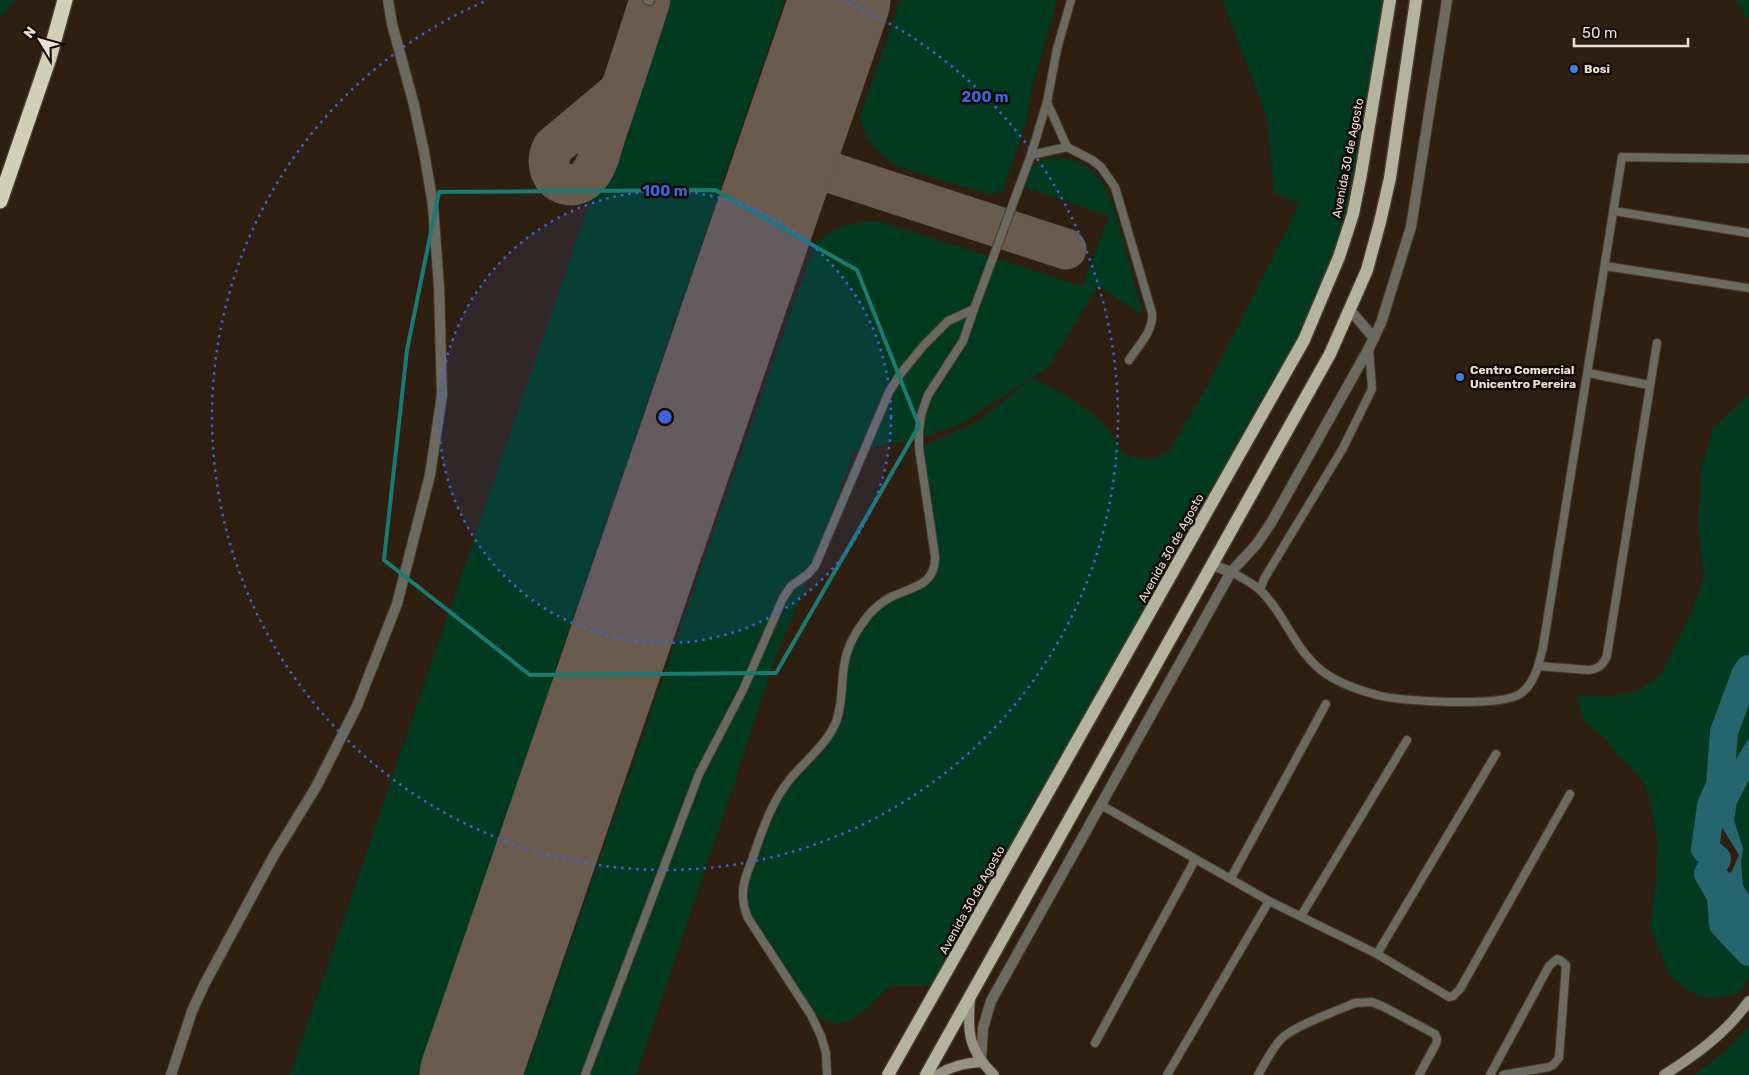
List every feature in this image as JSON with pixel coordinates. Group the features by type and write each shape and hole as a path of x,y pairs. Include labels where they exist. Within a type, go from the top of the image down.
{"highway":[{"path":"0,201 49,58 65,0"}],"main road":[{"name":"Avenida 30 de Agosto","path":"888,1075 1304,340 1336,265 1353,214 1390,0"},
{"path":"926,1075 1330,354 1367,270 1388,186 1416,0"}],"street":[{"path":"171,1075 192,1011 205,983 273,857 316,787 357,706 397,604 430,475 442,395 439,287 433,205 414,105 392,24 388,0"},
{"path":"981,1062 983,1028 990,1001 1231,572 1256,545 1271,524 1370,348 1381,323 1411,227 1447,0"},
{"path":"1350,310 1374,338"},
{"path":"1212,565 1231,572"},
{"path":"970,998 968,1025 974,1047 981,1062 994,1075"},
{"path":"1664,1075 1696,1055 1710,1043 1740,1013 1749,1000"},
{"path":"937,1075 964,1063 981,1062"}],"lane":[{"path":"827,1075 826,1053 821,1036 811,1015 748,918 743,905 744,884 767,818 777,798 790,779 828,737 836,724 840,709 844,666 853,637 864,621 880,604 921,584 932,573 935,556 919,448 918,430 921,415 928,395 963,341 1031,155 1047,102 1057,49 1071,0"},
{"path":"1047,102 1066,147 1097,164 1115,187 1153,319 1149,330 1129,360"},
{"path":"1031,155 1066,147"},
{"path":"1231,572 1260,590 1311,661 1324,672 1341,682 1379,696 1408,700 1488,701 1519,694 1533,680 1543,647 1622,157 1749,159"},
{"path":"1614,211 1749,233"},
{"path":"1605,266 1749,288"},
{"path":"585,1075 699,774 743,690 783,598 791,586 816,566 889,392 901,373 924,345 948,321 974,309"},
{"path":"1538,666 1594,670 1605,661 1657,343"},
{"path":"1260,590 1264,580 1343,448 1372,389 1370,348"},
{"path":"1588,373 1649,385"},
{"path":"1231,878 1326,704"},
{"path":"1301,916 1407,740"},
{"path":"1377,954 1496,754"},
{"path":"1101,805 1269,901 1377,954 1445,997 1453,996 1457,993 1570,794"},
{"path":"1095,1044 1195,860"},
{"path":"1167,1075 1269,901"},
{"path":"1490,1075 1549,966 1552,962 1560,960 1566,966 1559,1058 1553,1065 1503,1075"},
{"path":"1258,1075 1278,1043 1290,1032 1355,1003 1364,1002 1382,1006 1435,1034 1436,1044 1420,1075"}],"highlighted area":[{"path":"715,190 857,270 919,426 776,673 530,675 384,560 407,350 439,192"}],"green space":[{"path":"0,0 16,0 0,17"},
{"path":"659,0 785,0 417,1075 290,1075"},
{"path":"900,0 1057,0 1032,87 1026,123 1002,192 989,194 896,166 879,153 867,137 860,117"},
{"path":"1222,0 1390,0 1361,174 1322,300 940,985 891,985 868,1008 849,1021 837,1024 811,1015 748,918 743,895 777,798 835,724 847,652 872,611 921,584 935,564 919,448 977,422 1033,378 1074,401 1094,415 1110,431 1123,455 1151,459 1169,452 1209,383 1300,203 1274,193 1266,114"},
{"path":"1736,0 1749,0 1749,20"},
{"path":"1049,158 1068,159 1082,164 1094,173 1103,184 1115,212 1143,315 1098,285 1049,367 958,425 920,438 854,451 805,587 777,653 636,1075 524,1075 814,245 829,233 843,226 878,221 1082,286 1109,216 1022,186 1026,176 1032,169"},
{"path":"1749,394 1749,738 1720,785 1711,806 1707,832 1721,896 1738,923 1749,934 1749,978 1739,993 1706,998 1687,990 1669,974 1650,926 1656,880 1657,838 1649,797 1644,783 1629,765 1618,756 1608,741 1586,722 1580,711 1578,695 1607,697 1638,691 1660,676 1692,611 1704,575 1698,528 1701,467 1714,427"},
{"path":"1749,780 1749,895 1743,885 1741,863 1743,848 1734,820 1737,803"},
{"path":"1749,1025 1749,1075 1694,1075 1730,1046"}],"water":[{"path":"1749,738 1749,780 1737,803 1734,820 1743,848 1741,863 1743,885 1749,895 1749,934 1738,923 1708,874 1705,849 1711,806 1720,785","holes":["1720,824 1739,855 1730,873 1721,863 1716,850 1715,836"]}],"waterway":[{"path":"1749,669 1745,675 1724,732 1720,785 1711,806 1705,849 1717,859 1708,874 1721,896 1723,924 1749,952"}],"taxiway":[{"path":"621,90 553,147 549,163 552,174 559,182 569,185 580,183 594,169 624,82 650,0"},
{"path":"786,158 1066,249"}],"runway":[{"path":"470,1075 840,0"}],"place":[{"name":"Bosi","path":"1574,69"},
{"name":"Centro Comercial Unicentro Pereira","path":"1460,377"}]}
